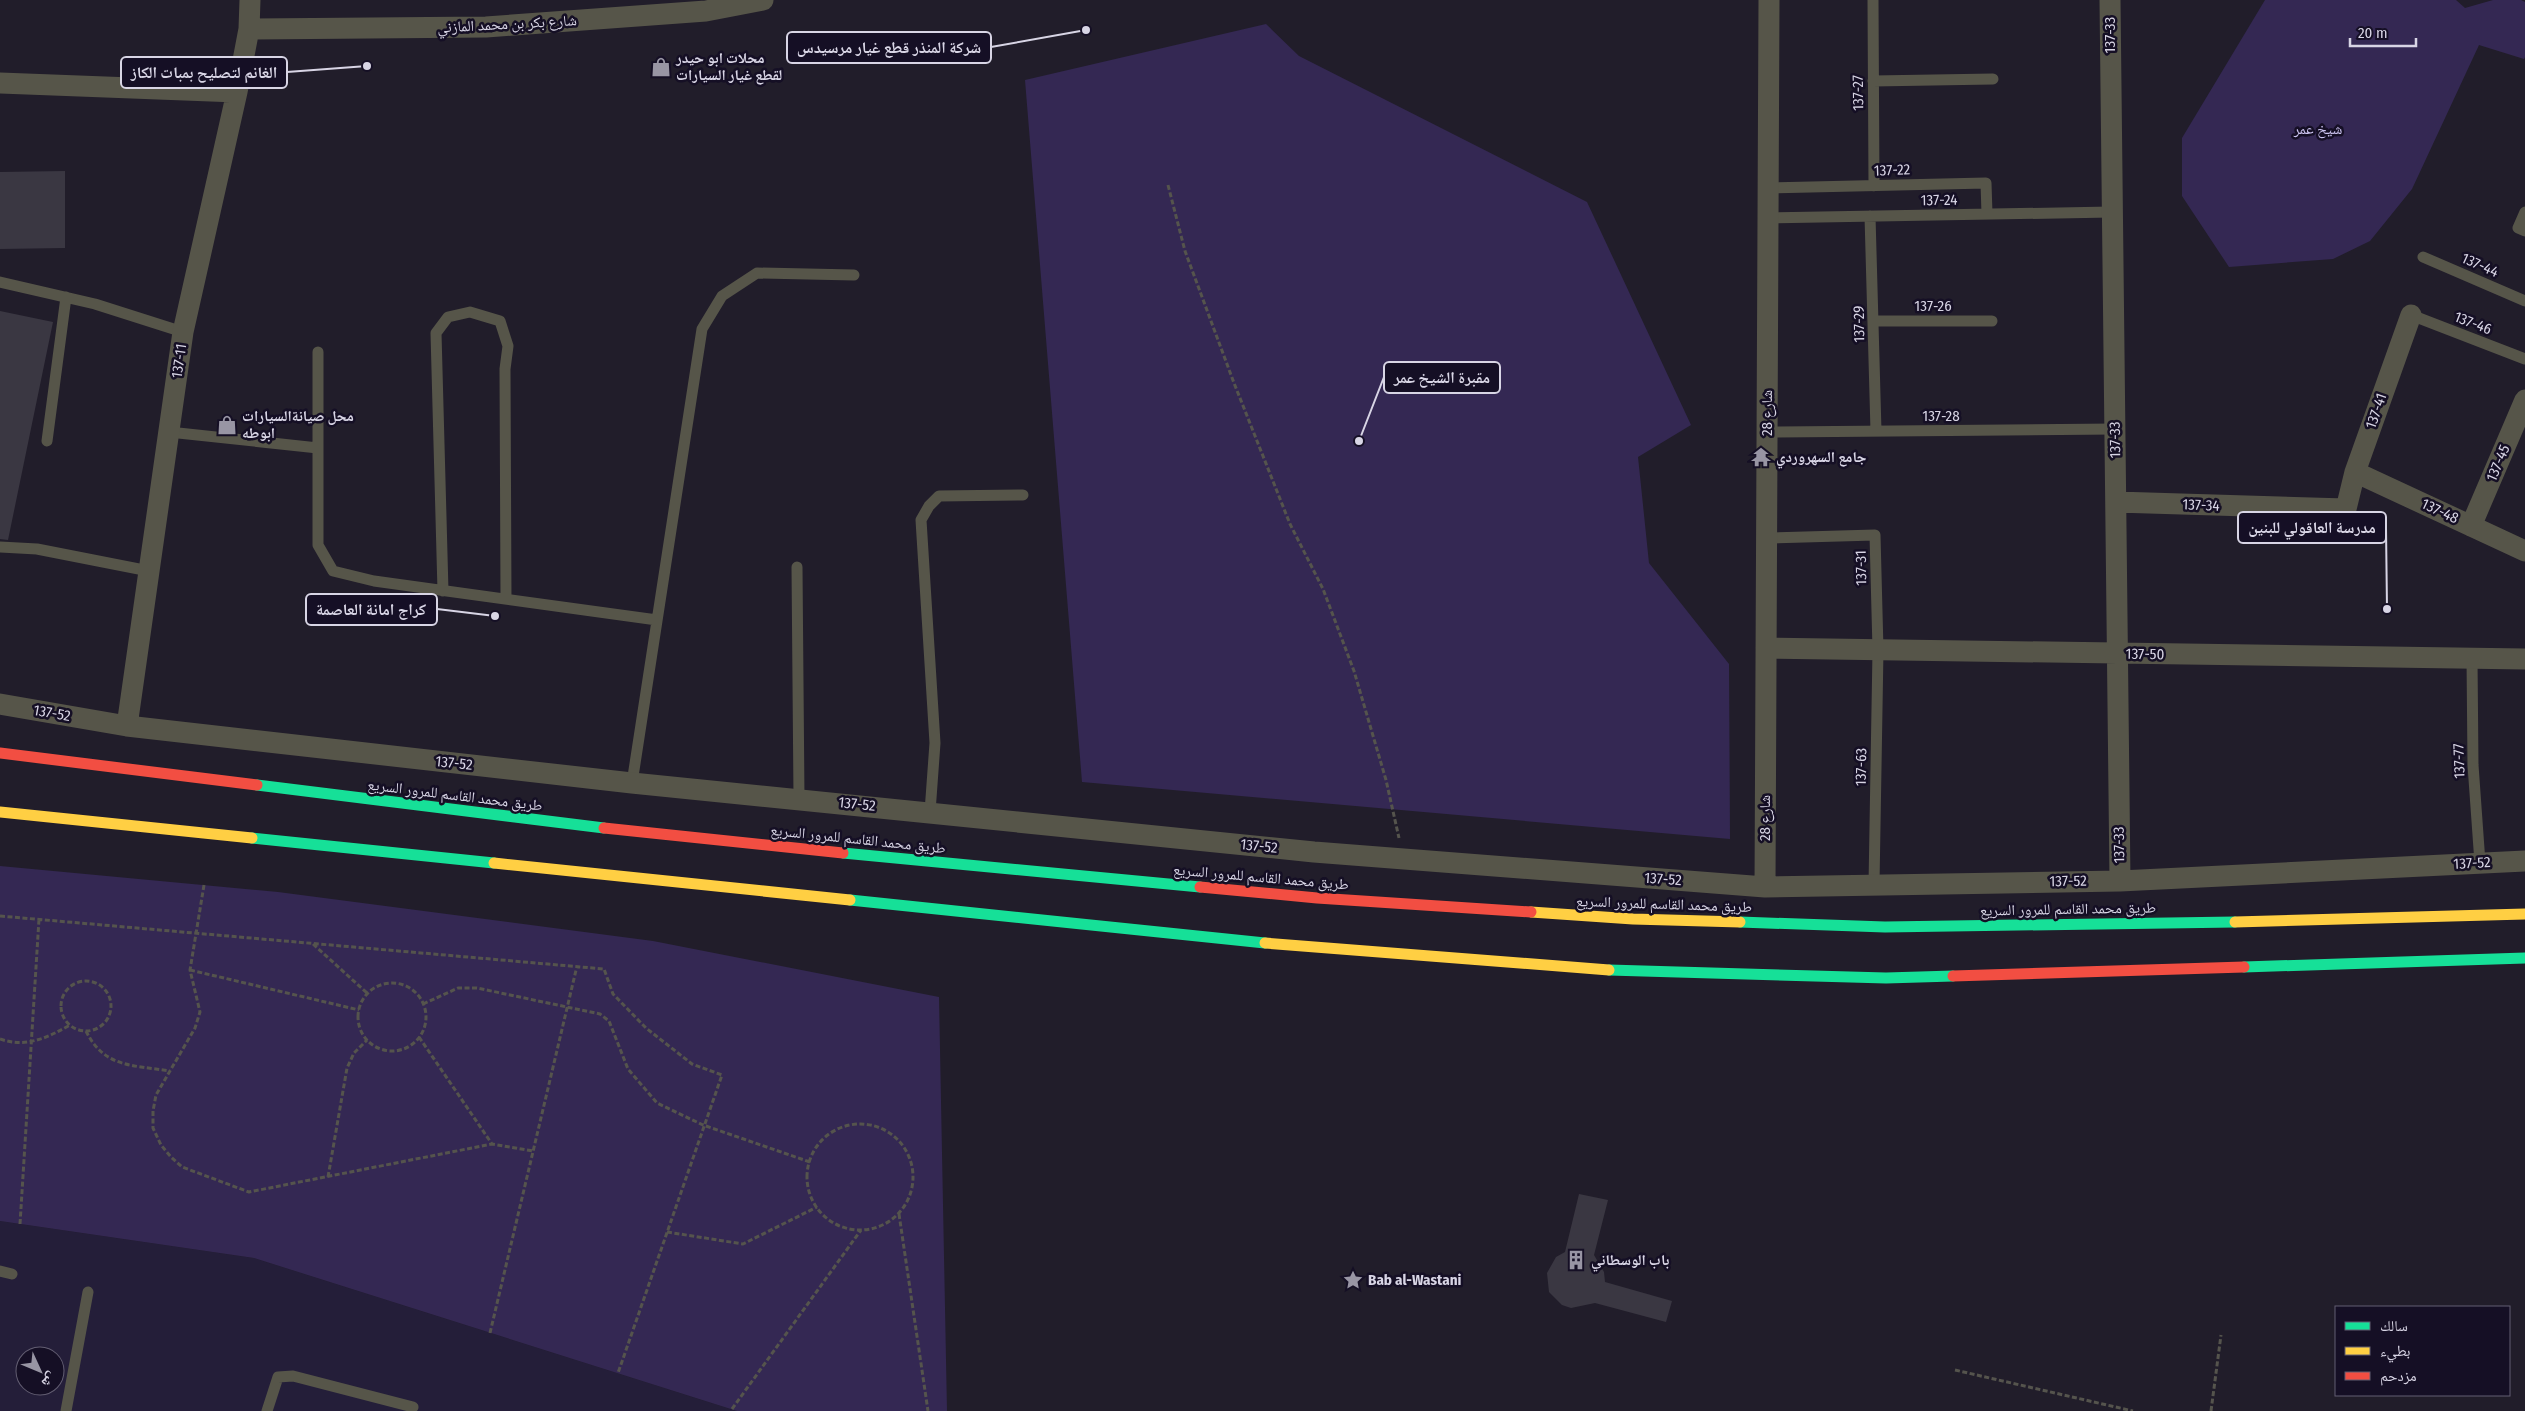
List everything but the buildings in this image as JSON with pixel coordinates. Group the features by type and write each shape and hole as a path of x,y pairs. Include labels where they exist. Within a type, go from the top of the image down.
{"highway":[{"name":"طريق محمد القاسم للمرور السريع","path":"0,753 595,827 866,855 1317,898 1633,919 1885,927 2396,919 2525,914"},
{"path":"0,812 1308,948 1631,972 1886,978 2525,958"}],"street":[{"name":"137-11","path":"127,726 183,332 237,92 249,29 250,0"},
{"name":"شارع بكر بن محمد المازني","path":"249,29 486,27 706,11 763,0"},
{"name":"شارع 28","path":"1765,887 1769,0"},
{"name":"137-33","path":"2110,0 2120,880"},
{"path":"0,83 237,92"},
{"name":"137-41","path":"2346,509 2355,472 2411,315"},
{"name":"137-45","path":"2471,526 2525,400"},
{"name":"137-48","path":"2355,472 2525,551"},
{"name":"137-34","path":"2116,502 2346,509"},
{"name":"137-50","path":"1766,648 2525,659"},
{"name":"137-52","path":"0,704 127,726 632,783 800,798 1314,852 1765,887 2120,880 2525,861"}],"lane":[{"name":"137-27","path":"1873,0 1874,186"},
{"path":"1873,81 1993,79"},
{"name":"137-22","path":"1768,188 1986,183 1987,214"},
{"name":"137-24","path":"1768,218 2111,212"},
{"path":"2521,230 2525,212"},
{"name":"137-29","path":"1870,216 1876,431"},
{"name":"137-44","path":"2423,257 2525,301"},
{"path":"632,783 702,329 722,296 757,274 854,275"},
{"path":"0,282 95,304 183,332"},
{"path":"47,441 66,297"},
{"path":"443,590 436,333 448,317 470,312 500,321 508,346 506,369 506,599"},
{"name":"137-46","path":"2411,315 2525,359"},
{"name":"137-26","path":"1874,321 1992,321"},
{"path":"318,352 318,546 333,571 374,582 657,620"},
{"name":"137-28","path":"1767,432 2115,429"},
{"path":"168,432 318,448"},
{"path":"930,812 935,743 922,520 929,506 939,496 1023,495"},
{"name":"137-31","path":"1766,538 1875,535 1878,650"},
{"path":"0,547 38,549 149,571"},
{"path":"797,567 800,798"},
{"name":"137-63","path":"1874,885 1878,650"},
{"name":"137-77","path":"2472,658 2473,765 2480,863"},
{"path":"0,1271 12,1274"},
{"path":"66,1411 88,1292"},
{"path":"267,1411 278,1377 293,1376 413,1407"}],"path":[{"path":"1168,185 1185,252 1234,383 1290,524 1323,589 1354,671 1386,780 1404,859"},
{"path":"204,885 190,970 200,1012 195,1028 156,1095 153,1128 161,1145 182,1167 249,1192 492,1144 532,1151"},
{"path":"0,916 604,969 614,994 646,1028 692,1064 722,1075 618,1373"},
{"path":"20,1224 39,919"},
{"path":"312,943 367,993"},
{"path":"490,1333 577,966"},
{"path":"190,970 359,1010"},
{"path":"86,1031 101,1025 110,1012 109,996 98,984 90,981 75,983 63,995 61,1011 70,1025 86,1031 101,1054 113,1062 170,1071"},
{"path":"387,983 398,983 409,987 418,994 423,1004 426,1015 419,1037 411,1044 390,1051 380,1048 368,1040 359,1024 359,1010 367,993 387,983"},
{"path":"423,1004 458,988 477,988 600,1014 609,1021 620,1054 641,1086 657,1103 703,1125 810,1162"},
{"path":"0,1039 8,1042 31,1043 47,1038 70,1025"},
{"path":"419,1037 492,1144"},
{"path":"328,1177 347,1068 354,1053 368,1040"},
{"path":"858,1124 876,1126 892,1134 904,1147 912,1163 913,1181 909,1198 899,1213 885,1224 861,1230 852,1230 836,1225 822,1215 807,1184 810,1162 814,1151 825,1137 840,1128 858,1124"},
{"path":"667,1232 743,1244 817,1207"},
{"path":"899,1213 928,1411"},
{"path":"732,1409 861,1230"},
{"path":"2211,1411 2221,1335"},
{"path":"1956,1370 2133,1411"}],"shaded area":[{"path":"0,1221 254,1258 737,1411 0,1411"}],"green space":[{"name":"شيخ عمر","path":"2265,0 2456,0 2465,8 2493,0 2521,0 2525,2 2525,57 2524,59 2479,45 2412,189 2370,241 2333,259 2229,267 2182,196 2182,138"},
{"path":"1266,24 1299,56 1587,202 1691,425 1638,457 1649,563 1729,664 1730,839 1082,782 1025,80"},
{"path":"0,866 278,892 653,941 939,997 947,1411 737,1411 254,1258 0,1221"}],"traffic: fast":[{"path":"257,785 604,828"},
{"path":"252,838 494,863"},
{"path":"843,853 1200,887"},
{"path":"850,900 1265,943"},
{"path":"1740,922 1885,927 2235,922"},
{"path":"2244,967 2525,958"},
{"path":"1609,970 1886,978 1953,976"}],"traffic: slow":[{"path":"0,812 252,838"},
{"path":"494,863 850,900"},
{"path":"1531,912 1633,919 1740,922"},
{"path":"2235,922 2525,914"},
{"path":"1265,943 1609,970"}],"traffic: jam":[{"path":"0,753 257,785"},
{"path":"604,828 843,853"},
{"path":"1200,887 1317,898 1531,912"},
{"path":"1953,976 2244,967"}],"place":[{"name":"شركة المنذر قطع غيار مرسيدس","path":"1086,30"},
{"name":"الغانم لتصليح بمبات الكاز","path":"367,66"},
{"name":"محلات ابو حيدر لقطع غيار السيارات","path":"661,67"},
{"name":"محل صيانةالسيارات ابوطه","path":"227,425"},
{"name":"مقبرة الشيخ عمر","path":"1359,441"},
{"name":"جامع السهروردي","path":"1761,457"},
{"name":"مدرسة العاقولي للبنين","path":"2387,609"},
{"name":"كراج امانة العاصمة","path":"495,616"},
{"name":"باب الوسطاني","path":"1576,1260"},
{"name":"Bab al-Wastani","path":"1353,1280"}]}
